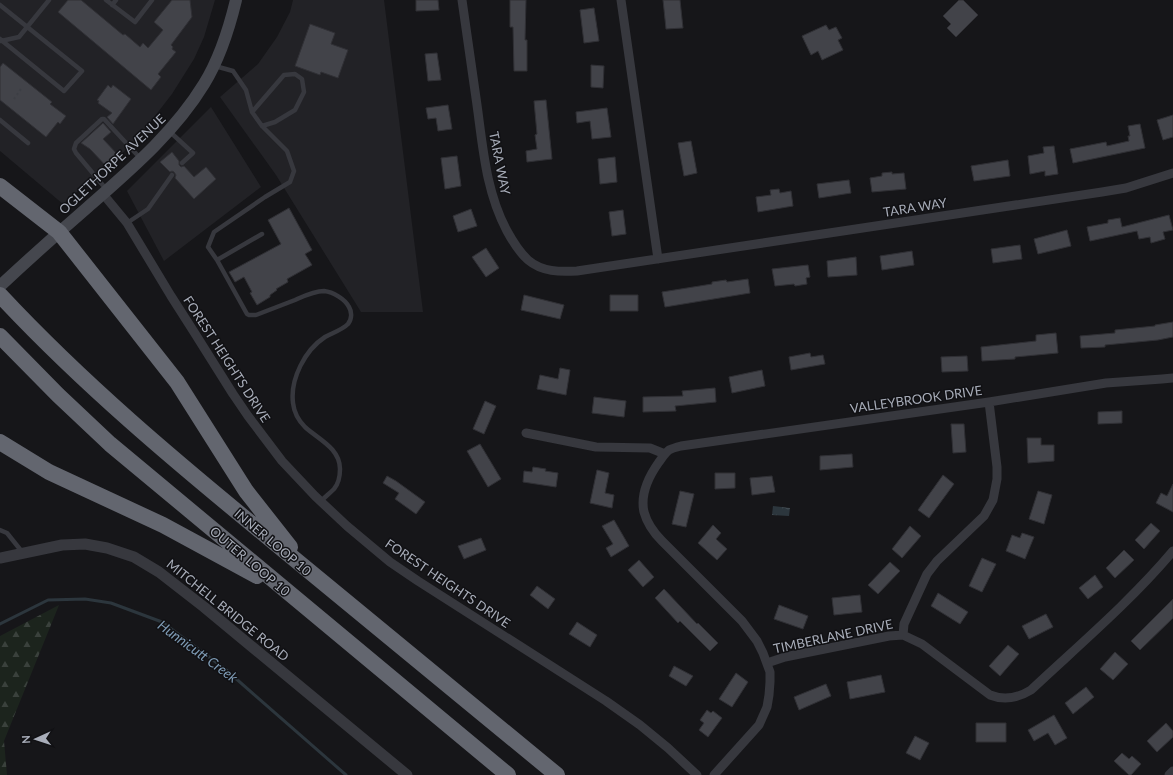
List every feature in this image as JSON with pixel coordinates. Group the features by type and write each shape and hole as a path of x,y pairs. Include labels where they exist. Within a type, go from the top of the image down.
{"highway":[{"path":"0,186 59,232 177,382 246,491 308,570"},
{"name":"INNER LOOP 10","path":"0,295 13,310 112,406 156,444 557,775"},
{"name":"OUTER LOOP 10","path":"0,336 58,395 110,444 508,775"},
{"path":"0,442 49,472 163,525 287,592"}],"main road":[{"name":"OGLETHORPE AVENUE","path":"0,286 141,159 169,131 191,105 214,66 230,27 236,0"}],"street":[{"name":"TARA WAY","path":"462,0 487,176 498,211 512,240 520,251 529,261 539,267 549,270 562,272 577,271 1102,192 1126,188 1173,173"},
{"path":"621,0 658,259"},
{"name":"FOREST HEIGHTS DRIVE","path":"105,192 127,223 171,296 248,416 282,461 321,501 347,526 390,562 606,700 668,748 697,775"},
{"name":"VALLEYBROOK DRIVE","path":"665,454 674,448 681,446 989,402 1106,383 1173,378"},
{"path":"903,635 904,624 927,574 937,561 984,516 993,500 997,479 997,467 989,402"},
{"path":"526,434 596,447 650,448 665,454 650,476 643,498 644,512 651,528 662,541 742,621 757,642 767,663"},
{"name":"MITCHELL BRIDGE ROAD","path":"0,558 62,545 85,544 107,548 134,557 159,572 204,607 407,775"},
{"name":"TIMBERLANE DRIVE","path":"714,775 759,725 767,707 769,695 770,672 767,663 786,657 889,636 903,635 922,644 990,695 1002,699 1015,698 1031,690 1100,626 1159,568 1173,551"},
{"path":"1169,775 1173,771"}],"lane":[{"path":"1,40 19,37 49,0"},
{"path":"106,0 135,22 152,0"},
{"path":"112,5 116,0"},
{"path":"0,5 82,71 64,91 1,40"},
{"path":"214,66 233,71 246,90 252,112 262,126 287,151 294,171 290,182 265,197 214,232 208,247 217,260 245,312 249,315 256,315 325,291 336,295 350,307 351,315 348,324 325,337 311,349 301,366 294,387 293,402 296,415 305,427 333,450 338,457 340,466 338,482 334,489 321,501"},
{"path":"252,112 284,75 296,74 302,79 304,92 296,110 275,122 262,126"},
{"path":"105,192 76,154 74,149 76,143 102,119 104,119 141,159"},
{"path":"0,120 28,143"},
{"path":"169,131 193,153 182,163"},
{"path":"127,223 148,209 172,175"},
{"path":"217,260 262,234"},
{"path":"0,530 7,533 23,553"}],"path":[{"path":"14,99 21,89"}],"shaded area":[{"path":"0,0 215,0 204,37 194,59 172,94 134,143 63,204 0,151"},
{"path":"293,0 384,0 423,312 361,312 276,175 220,97 258,64 277,37 290,12"},
{"path":"211,107 261,187 164,261 127,191"}],"green space":[{"path":"59,605 4,741 7,775 0,775 0,636"}],"water":[{"path":"773,506 790,508 789,516 772,515"}],"building":[{"path":"68,0 81,0 123,35 125,34 140,47 143,43 148,48 163,30 154,22 172,0 190,0 192,17 171,45 173,47 172,49 176,52 158,74 161,77 151,90 58,12"},
{"path":"416,0 438,0 439,10 416,11"},
{"path":"510,0 526,0 525,40 527,40 527,71 514,71 513,27 510,27"},
{"path":"663,0 680,0 683,28 666,29"},
{"path":"959,0 963,0 978,15 956,37 947,28 951,24 943,16"},
{"path":"594,8 599,41 584,43 580,10"},
{"path":"310,24 335,33 331,44 348,50 338,78 321,72 320,75 295,66"},
{"path":"826,25 829,30 836,27 842,38 838,40 843,50 822,60 818,51 811,55 802,36"},
{"path":"437,53 441,80 428,81 425,54"},
{"path":"3,63 52,102 50,104 66,116 60,124 58,122 46,137 0,100 0,67"},
{"path":"591,65 604,66 603,88 591,87"},
{"path":"108,85 111,88 113,85 131,99 113,124 107,117 112,113 98,103 99,101 97,100"},
{"path":"546,100 552,159 527,162 526,151 537,149 534,101"},
{"path":"448,105 452,129 438,131 436,118 428,119 426,108"},
{"path":"607,108 611,137 592,139 590,121 577,123 576,112"},
{"path":"1173,115 1173,137 1163,140 1157,120"},
{"path":"103,123 111,132 103,139 119,156 107,167 90,149 81,143"},
{"path":"1140,124 1145,148 1073,163 1070,149 1106,142 1107,146 1129,141 1128,136 1130,136 1128,126"},
{"path":"691,141 697,173 684,176 678,143"},
{"path":"1054,146 1058,174 1045,176 1045,171 1030,174 1028,156 1044,153 1043,147"},
{"path":"172,152 179,161 179,165 181,167 184,166 194,177 206,167 216,179 194,199 175,178 176,175 174,172 170,172 160,162"},
{"path":"457,156 461,186 445,189 441,158"},
{"path":"615,157 617,182 600,184 598,159"},
{"path":"1008,160 1010,176 974,181 971,166"},
{"path":"892,172 892,174 904,173 906,189 872,192 870,178 882,176 882,173"},
{"path":"849,180 851,193 819,198 817,184"},
{"path":"779,189 780,193 791,191 793,206 758,212 756,197 771,195 770,190"},
{"path":"289,208 312,250 305,254 312,265 287,279 288,282 276,289 277,290 270,295 270,297 257,305 250,293 252,292 244,277 235,282 229,272 281,244 268,220"},
{"path":"471,209 477,226 458,232 453,216"},
{"path":"623,210 626,234 612,236 609,212"},
{"path":"1169,215 1173,230 1163,232 1165,239 1151,243 1150,237 1139,239 1137,231 1090,241 1087,227 1108,223 1108,220 1120,218 1122,227"},
{"path":"1067,230 1071,246 1038,254 1034,239"},
{"path":"1020,245 1022,259 993,263 991,249"},
{"path":"486,248 499,268 486,277 472,257"},
{"path":"912,251 914,265 882,270 880,256"},
{"path":"856,257 857,275 828,277 827,261"},
{"path":"808,265 810,277 806,278 807,284 795,286 794,284 775,286 772,269"},
{"path":"748,279 750,293 665,307 662,292 712,284 712,282 726,280 727,282"},
{"path":"524,295 564,305 560,319 521,310"},
{"path":"610,295 638,295 638,311 610,311"},
{"path":"1173,322 1173,337 1158,340 1105,345 1105,347 1081,348 1080,336 1115,333 1115,330 1155,326"},
{"path":"1056,333 1058,353 1015,357 1015,359 982,361 981,347 1036,341 1036,335"},
{"path":"810,353 811,357 823,355 825,364 791,370 789,357"},
{"path":"967,356 968,371 942,372 941,357"},
{"path":"560,368 570,370 566,395 537,389 540,375 558,379"},
{"path":"762,370 765,386 732,393 729,377"},
{"path":"715,388 716,402 675,406 676,411 643,412 643,397 683,396 682,391"},
{"path":"594,397 626,401 624,417 592,413"},
{"path":"485,401 496,406 484,434 473,429"},
{"path":"1122,411 1122,423 1098,424 1098,412"},
{"path":"951,424 964,424 966,452 953,453"},
{"path":"1027,438 1041,438 1041,445 1054,445 1054,461 1028,463"},
{"path":"480,444 501,479 488,487 467,451"},
{"path":"852,454 853,467 820,470 820,456"},
{"path":"533,467 558,473 556,487 523,482 524,471 532,472"},
{"path":"597,470 609,473 605,493 614,495 612,508 590,503"},
{"path":"715,473 735,473 735,488 715,489"},
{"path":"943,475 954,484 929,518 918,510"},
{"path":"387,476 425,502 416,514 395,499 399,493 383,483"},
{"path":"772,476 775,492 752,495 750,478"},
{"path":"1173,484 1173,512 1156,503 1161,493 1167,496"},
{"path":"680,491 694,494 686,527 672,524"},
{"path":"1038,491 1052,495 1044,524 1029,519"},
{"path":"614,520 629,546 611,557 606,548 613,544 602,526"},
{"path":"1151,523 1160,531 1144,549 1135,540"},
{"path":"713,525 721,533 716,539 727,549 717,560 698,543"},
{"path":"910,526 921,536 902,558 892,549"},
{"path":"1022,533 1034,537 1025,559 1006,551 1012,535 1020,538"},
{"path":"481,538 486,550 464,559 458,546"},
{"path":"1124,550 1134,560 1115,578 1106,568"},
{"path":"982,558 996,564 982,592 969,586"},
{"path":"639,560 654,577 643,587 628,570"},
{"path":"890,562 900,571 878,594 868,585"},
{"path":"1095,575 1103,587 1088,599 1079,588"},
{"path":"537,586 555,599 548,609 530,595"},
{"path":"664,589 697,624 698,623 718,643 710,651 680,621 678,623 655,598"},
{"path":"938,593 968,612 960,624 931,606"},
{"path":"860,595 862,612 834,615 832,598"},
{"path":"1173,599 1173,618 1140,650 1131,641"},
{"path":"779,605 808,616 803,629 774,619"},
{"path":"1046,614 1053,627 1029,639 1022,626"},
{"path":"577,622 597,635 590,647 569,634"},
{"path":"1008,645 1019,654 1000,676 989,666"},
{"path":"1115,652 1128,664 1113,680 1100,669"},
{"path":"674,666 693,676 686,686 669,676"},
{"path":"736,673 748,682 732,707 719,699"},
{"path":"881,675 885,692 850,699 847,682"},
{"path":"826,684 831,696 799,710 794,697"},
{"path":"1086,687 1094,697 1073,714 1065,703"},
{"path":"707,710 711,713 713,711 722,718 708,737 699,730 704,723 700,720"},
{"path":"1054,715 1067,738 1055,745 1048,733 1034,741 1028,730"},
{"path":"976,723 1006,723 1006,742 976,742"},
{"path":"1166,723 1173,731 1173,737 1157,752 1147,741"},
{"path":"915,736 929,743 920,760 906,753"},
{"path":"1122,753 1129,759 1132,756 1141,764 1131,775 1129,775 1114,761"}],"waterway":[{"name":"Hunnicutt Creek","path":"0,624 48,600 85,599 111,603 162,622 225,669 346,775"}]}
